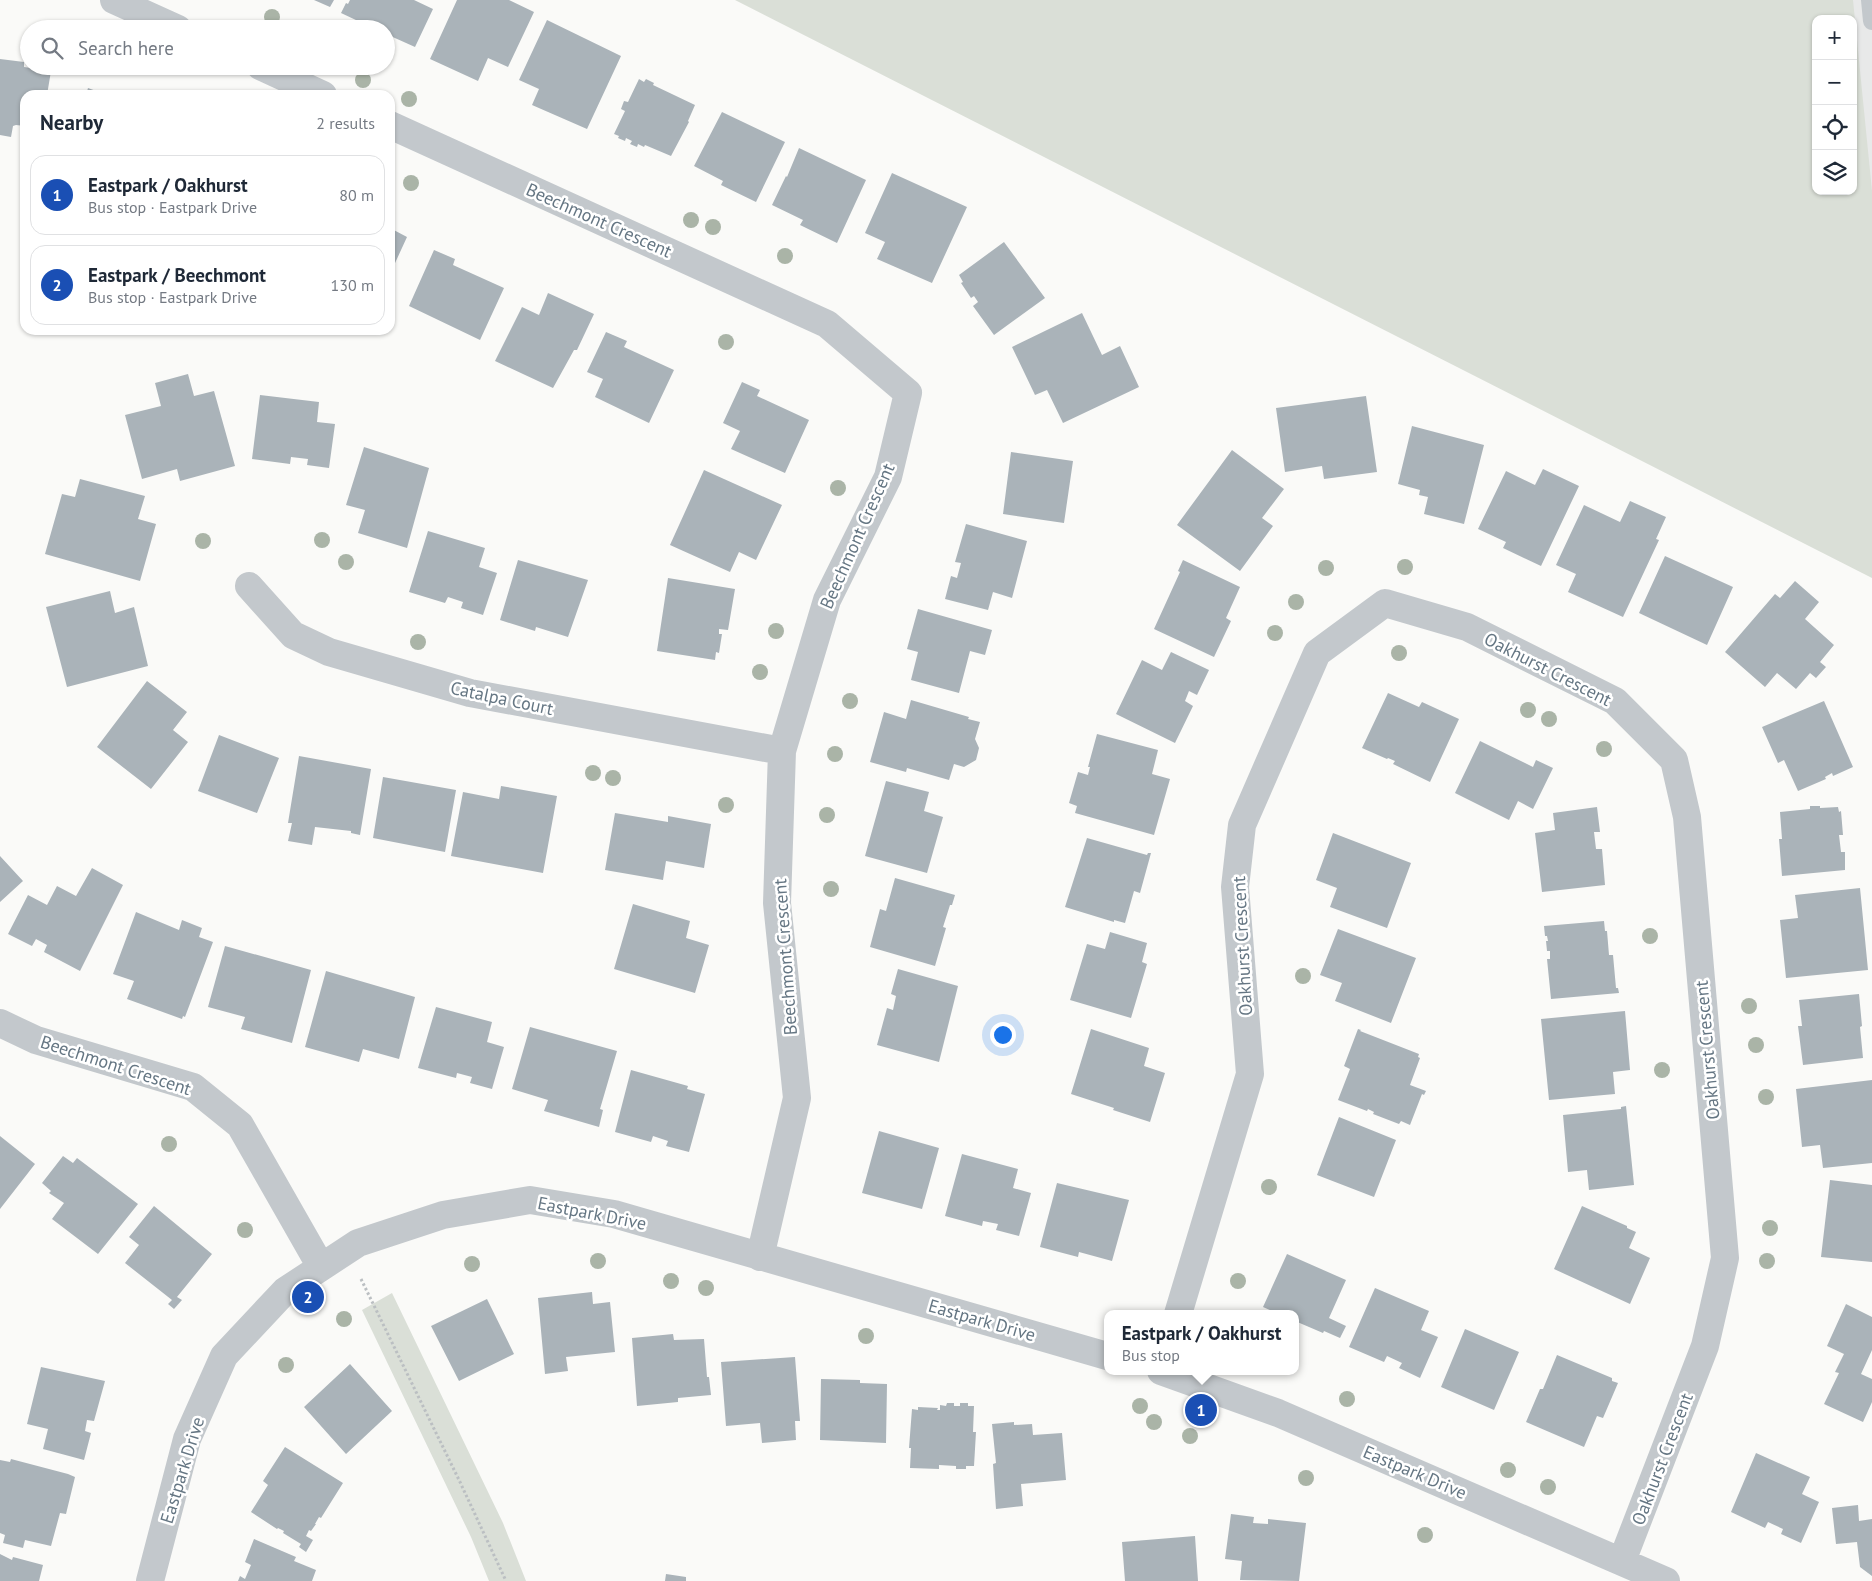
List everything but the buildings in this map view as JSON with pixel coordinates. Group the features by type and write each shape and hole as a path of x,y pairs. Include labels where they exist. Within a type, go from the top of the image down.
{"street":[{"path":"114,0 158,20"},
{"path":"280,75 312,90"},
{"name":"Beechmont Crescent","path":"395,127 828,324 908,392 888,477 827,600 782,752 777,903 797,1098 760,1257"},
{"name":"Catalpa Court","path":"249,586 293,635 329,652 470,693 782,752"},
{"name":"Oakhurst Crescent","path":"1179,1310 1250,1074 1235,887 1242,825 1317,653 1386,602 1466,627 1615,701 1674,760 1687,817 1725,1258 1705,1346 1622,1561"},
{"name":"Beechmont Crescent","path":"0,1023 36,1040 193,1087 240,1125 322,1268"},
{"name":"Eastpark Drive","path":"150,1581 187,1439 224,1356 285,1292 358,1243 443,1215 530,1200 614,1214 1104,1355"},
{"name":"Eastpark Drive","path":"1172,1375 1278,1413 1666,1581"}],"lane":[{"path":"1870,0 1872,21"}],"path":[{"path":"346,1251 370,1295 506,1581"}],"shaded area":[{"path":"735,0 1853,0 1854,15 1812,15 1812,195 1857,195 1857,40 1872,191 1872,578"},
{"path":"1839,0 1872,0 1872,355 1857,90 1857,15 1850,15"},
{"path":"392,1293 503,1523 526,1581 489,1581 471,1537 362,1310"}],"place":[{"name":"Eastpark / Beechmont","path":"308,1297"},
{"name":"Eastpark / Oakhurst","path":"1201,1410"}]}
